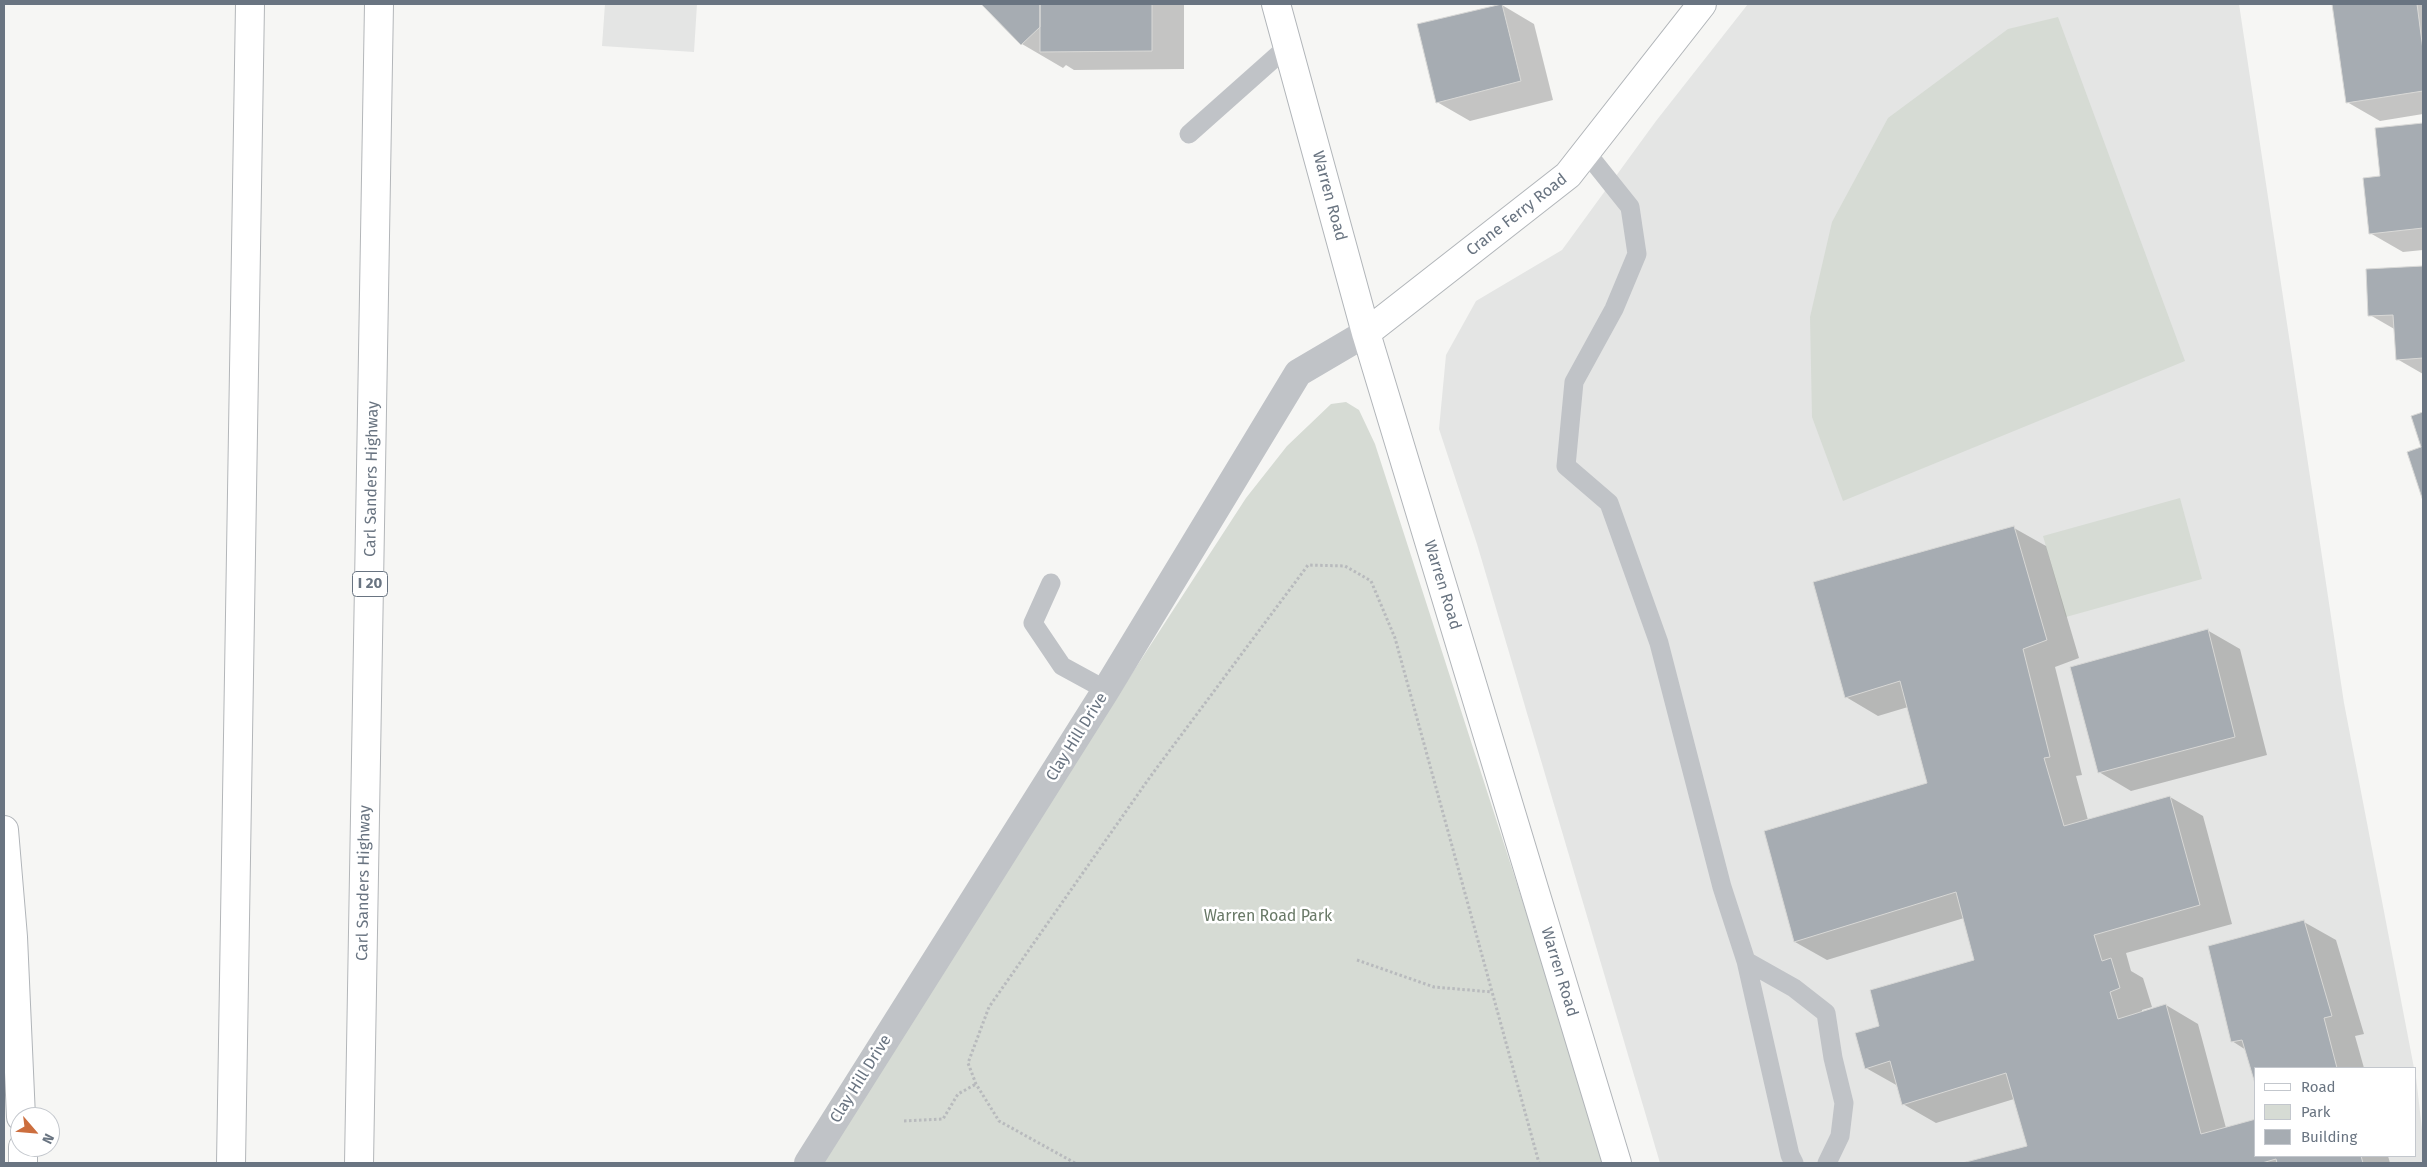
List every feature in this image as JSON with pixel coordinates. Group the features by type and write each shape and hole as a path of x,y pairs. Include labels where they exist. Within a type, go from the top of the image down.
{"main road":[{"path":"231,1163 250,4"},
{"name":"Carl Sanders Highway","path":"359,1163 379,4"},
{"name":"Warren Road","path":"1276,4 1366,333 1616,1163"},
{"name":"Crane Ferry Road","path":"1366,333 1568,176 1702,4"},
{"path":"4,839 13,937 21,1107"}],"street":[{"name":"Clay Hill Drive","path":"808,1163 1106,690 1298,373 1366,333"}],"lane":[{"path":"1188,134 1288,46"},
{"path":"1586,152 1630,208 1637,254 1614,309 1574,382 1566,466 1609,504 1659,643 1722,887 1746,961 1790,1155 1794,1163"},
{"path":"1052,583 1033,623 1062,666 1106,690"},
{"path":"1746,961 1794,988 1826,1013 1844,1102 1840,1136 1827,1163"}],"path":[{"path":"1075,1163 999,1121 976,1084 968,1063 989,1007 1150,777 1308,565 1345,566 1371,581 1395,638 1539,1163"},
{"path":"1357,960 1434,987 1492,992"},
{"path":"904,1121 943,1119 958,1094 976,1084"}],"shaded area":[{"path":"605,4 697,4 694,52 602,46"},
{"path":"1748,4 2239,4 2344,703 2414,1067 2254,1067 2254,1157 2417,1157 2417,1086 2423,1138 2423,1163 1660,1163 1477,544 1439,429 1446,355 1476,301 1562,250 1656,121"}],"green space":[{"path":"2058,17 2185,361 1843,501 1812,417 1810,317 1832,222 1888,118 2008,29"},
{"name":"Warren Road Park","path":"1346,402 1359,410 1375,444 1607,1163 814,1163 1246,498 1287,446 1331,404"},
{"path":"2180,498 2202,579 2066,617 2043,536"}],"building":[{"path":"981,4 1040,4 1040,27 1021,45"},
{"path":"1040,4 1152,4 1152,51 1040,52"},
{"path":"1502,4 1521,81 1436,103 1417,24"},
{"path":"2332,4 2417,4 2423,50 2423,91 2346,103"},
{"path":"2423,123 2423,228 2369,234 2363,178 2380,176 2375,128"},
{"path":"2423,266 2423,358 2396,360 2393,315 2368,316 2366,269"},
{"path":"2423,412 2423,501 2407,452 2421,447 2411,416"},
{"path":"2014,526 2047,640 2023,649 2050,757 2044,758 2064,826 2170,796 2200,905 2094,935 2102,961 2111,958 2120,988 2110,992 2118,1019 2166,1004 2201,1134 2254,1120 2254,1157 2361,1157 2363,1163 2277,1163 2276,1159 2262,1163 1962,1163 2027,1146 2006,1073 1902,1105 1890,1061 1865,1069 1855,1033 1879,1026 1870,990 1974,960 1956,892 1794,942 1764,831 1927,783 1900,681 1845,698 1813,582"},
{"path":"2208,629 2235,737 2098,773 2070,667"},
{"path":"2304,920 2332,1016 2324,1018 2337,1067 2254,1067 2254,1080 2242,1040 2231,1042 2208,946"}]}
